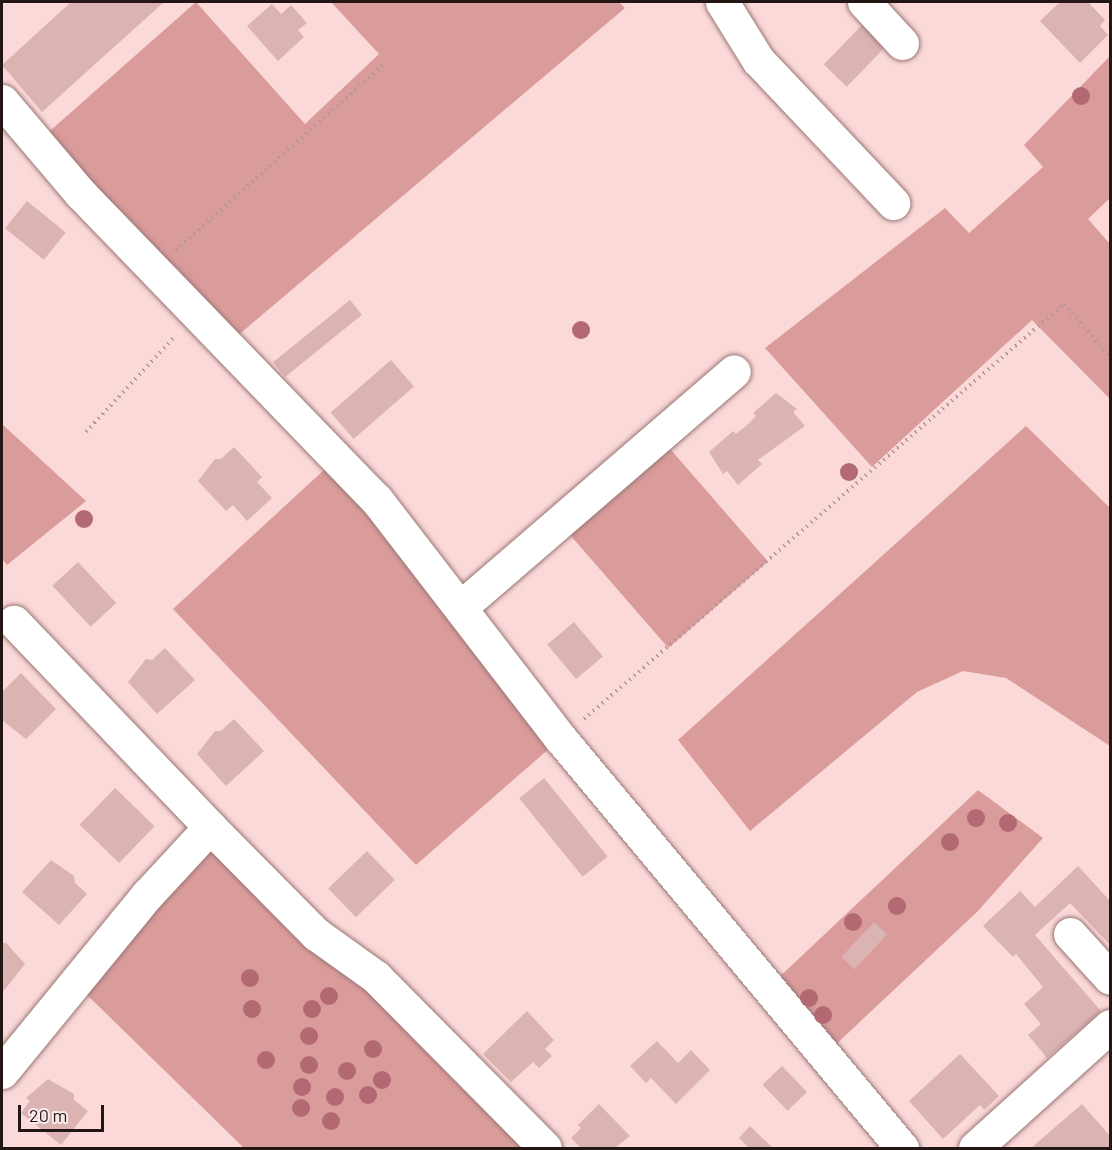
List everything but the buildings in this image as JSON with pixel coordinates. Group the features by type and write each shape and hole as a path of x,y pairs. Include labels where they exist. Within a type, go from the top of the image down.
{"street":[{"path":"722,2 758,60 893,203"},
{"path":"864,2 902,43"},
{"path":"2,101 80,193 156,268 376,499 462,606 561,738 902,1149"},
{"path":"462,606 735,371"},
{"path":"14,622 316,934 376,977 545,1149"},
{"path":"2,1072 147,895 210,827"},
{"path":"1070,933 1110,978"},
{"path":"975,1149 1110,1026"}],"path":[{"path":"156,268 383,65"},
{"path":"561,738 1064,304 1110,357"},
{"path":"86,432 197,313"}],"shaded area":[{"path":"196,2 305,124 379,54 331,2 619,2 625,8 236,337 43,137"},
{"path":"1110,56 1110,198 1088,219 1110,244 1110,399 1032,320 872,467 765,348 945,208 969,233 1043,167 1024,145"},
{"path":"2,424 86,501 7,565 2,559"},
{"path":"1026,426 1110,508 1110,746 1006,678 963,671 917,692 750,831 678,740"},
{"path":"665,443 768,561 668,648 565,530"},
{"path":"325,469 380,528 551,747 416,865 173,609"},
{"path":"978,790 1043,838 978,911 831,1049 775,981"},
{"path":"209,849 361,977 526,1148 244,1148 84,992"}]}
